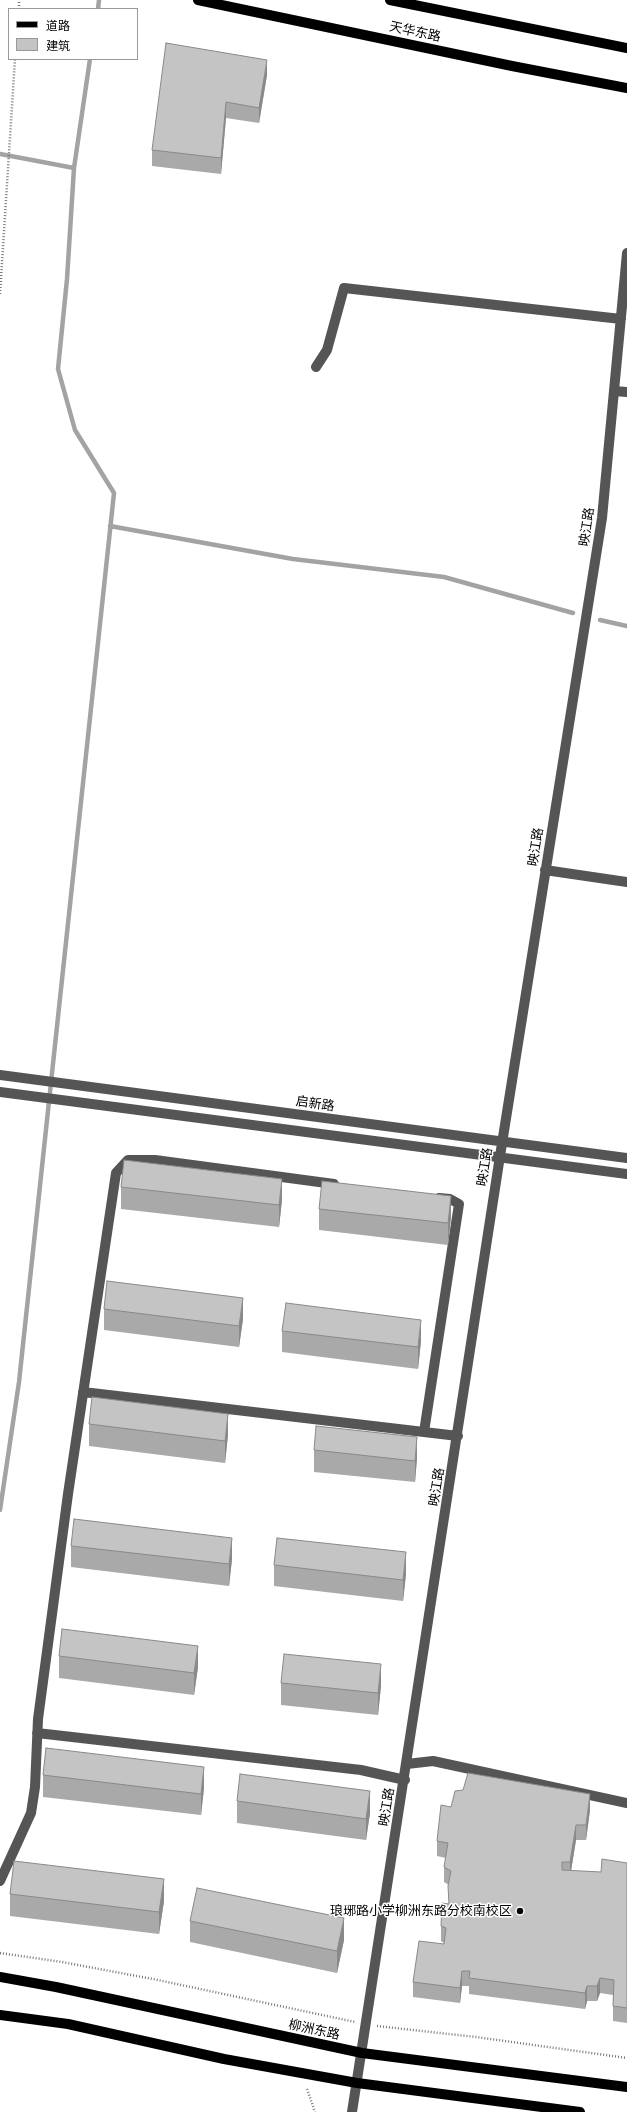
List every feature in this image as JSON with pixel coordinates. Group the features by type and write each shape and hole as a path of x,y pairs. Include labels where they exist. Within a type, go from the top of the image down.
{"main road":[{"name":"天华东路","path":"198,0 512,66 627,88"},
{"name":"天华东路","path":"390,0 627,48"},
{"name":"柳洲东路","path":"0,1977 56,1987 362,2053 627,2087"},
{"path":"0,2015 68,2024 224,2058 357,2083 580,2112"}],"street":[{"name":"映江路","path":"352,2112 405,1780 502,1142 602,518 627,253"},
{"path":"316,367 327,350 344,288 621,319"},
{"path":"614,391 627,392"},
{"path":"545,870 627,882"},
{"name":"启新路","path":"0,1075 627,1158"},
{"path":"0,1092 500,1156 627,1174"},
{"path":"0,1881 31,1813 35,1787 37,1733 83,1392 116,1173 128,1160 155,1160 341,1185"},
{"path":"424,1432 459,1204 450,1199 426,1196"},
{"path":"83,1392 458,1436"},
{"path":"37,1733 361,1770 405,1780"},
{"path":"407,1764 433,1761 627,1803"}],"path":[{"path":"0,294 16,60"},
{"path":"0,1953 62,1962 144,1977 367,2025 476,2037 627,2058"},
{"path":"307,2089 315,2112"}],"building":[{"path":"166,43 267,60 259,108 226,102 221,158 152,150"},
{"path":"124,1160 282,1179 279,1205 121,1187"},
{"path":"322,1181 451,1196 448,1223 319,1209"},
{"path":"107,1281 243,1298 239,1326 104,1309"},
{"path":"286,1303 421,1320 418,1347 282,1331"},
{"path":"92,1397 228,1414 225,1441 89,1424"},
{"path":"316,1426 417,1437 415,1461 314,1450"},
{"path":"74,1519 232,1538 229,1564 71,1546"},
{"path":"277,1538 406,1552 403,1580 274,1565"},
{"path":"62,1629 198,1646 194,1673 59,1656"},
{"path":"284,1654 381,1664 378,1693 281,1683"},
{"path":"46,1748 204,1767 201,1794 43,1775"},
{"name":"琅琊路小学柳洲东路分校南校区","path":"468,1773 590,1794 586,1825 576,1825 570,1862 562,1862 562,1870 601,1872 602,1859 627,1863 627,2008 613,2006 614,1980 600,1978 597,1986 587,1986 585,1993 469,1978 470,1971 462,1971 460,1988 413,1982 419,1941 444,1944 446,1928 441,1926 442,1903 449,1904 448,1886 451,1871 444,1867 448,1843 437,1841 441,1805 451,1807 455,1791 463,1790"},
{"path":"240,1774 370,1791 366,1819 237,1801"},
{"path":"14,1861 164,1879 159,1912 10,1894"},
{"path":"197,1888 344,1918 337,1951 190,1921"}],"waterway":[{"path":"98,8 99,0"},
{"path":"0,1510 19,1382 114,493 75,430 58,369 67,279 74,168 90,60"},
{"path":"0,154 74,168"},
{"path":"110,526 293,559 444,577 573,613"},
{"path":"600,620 627,626"}],"place":[{"name":"琅琊路小学柳洲东路分校南校区","path":"520,1911"}]}
